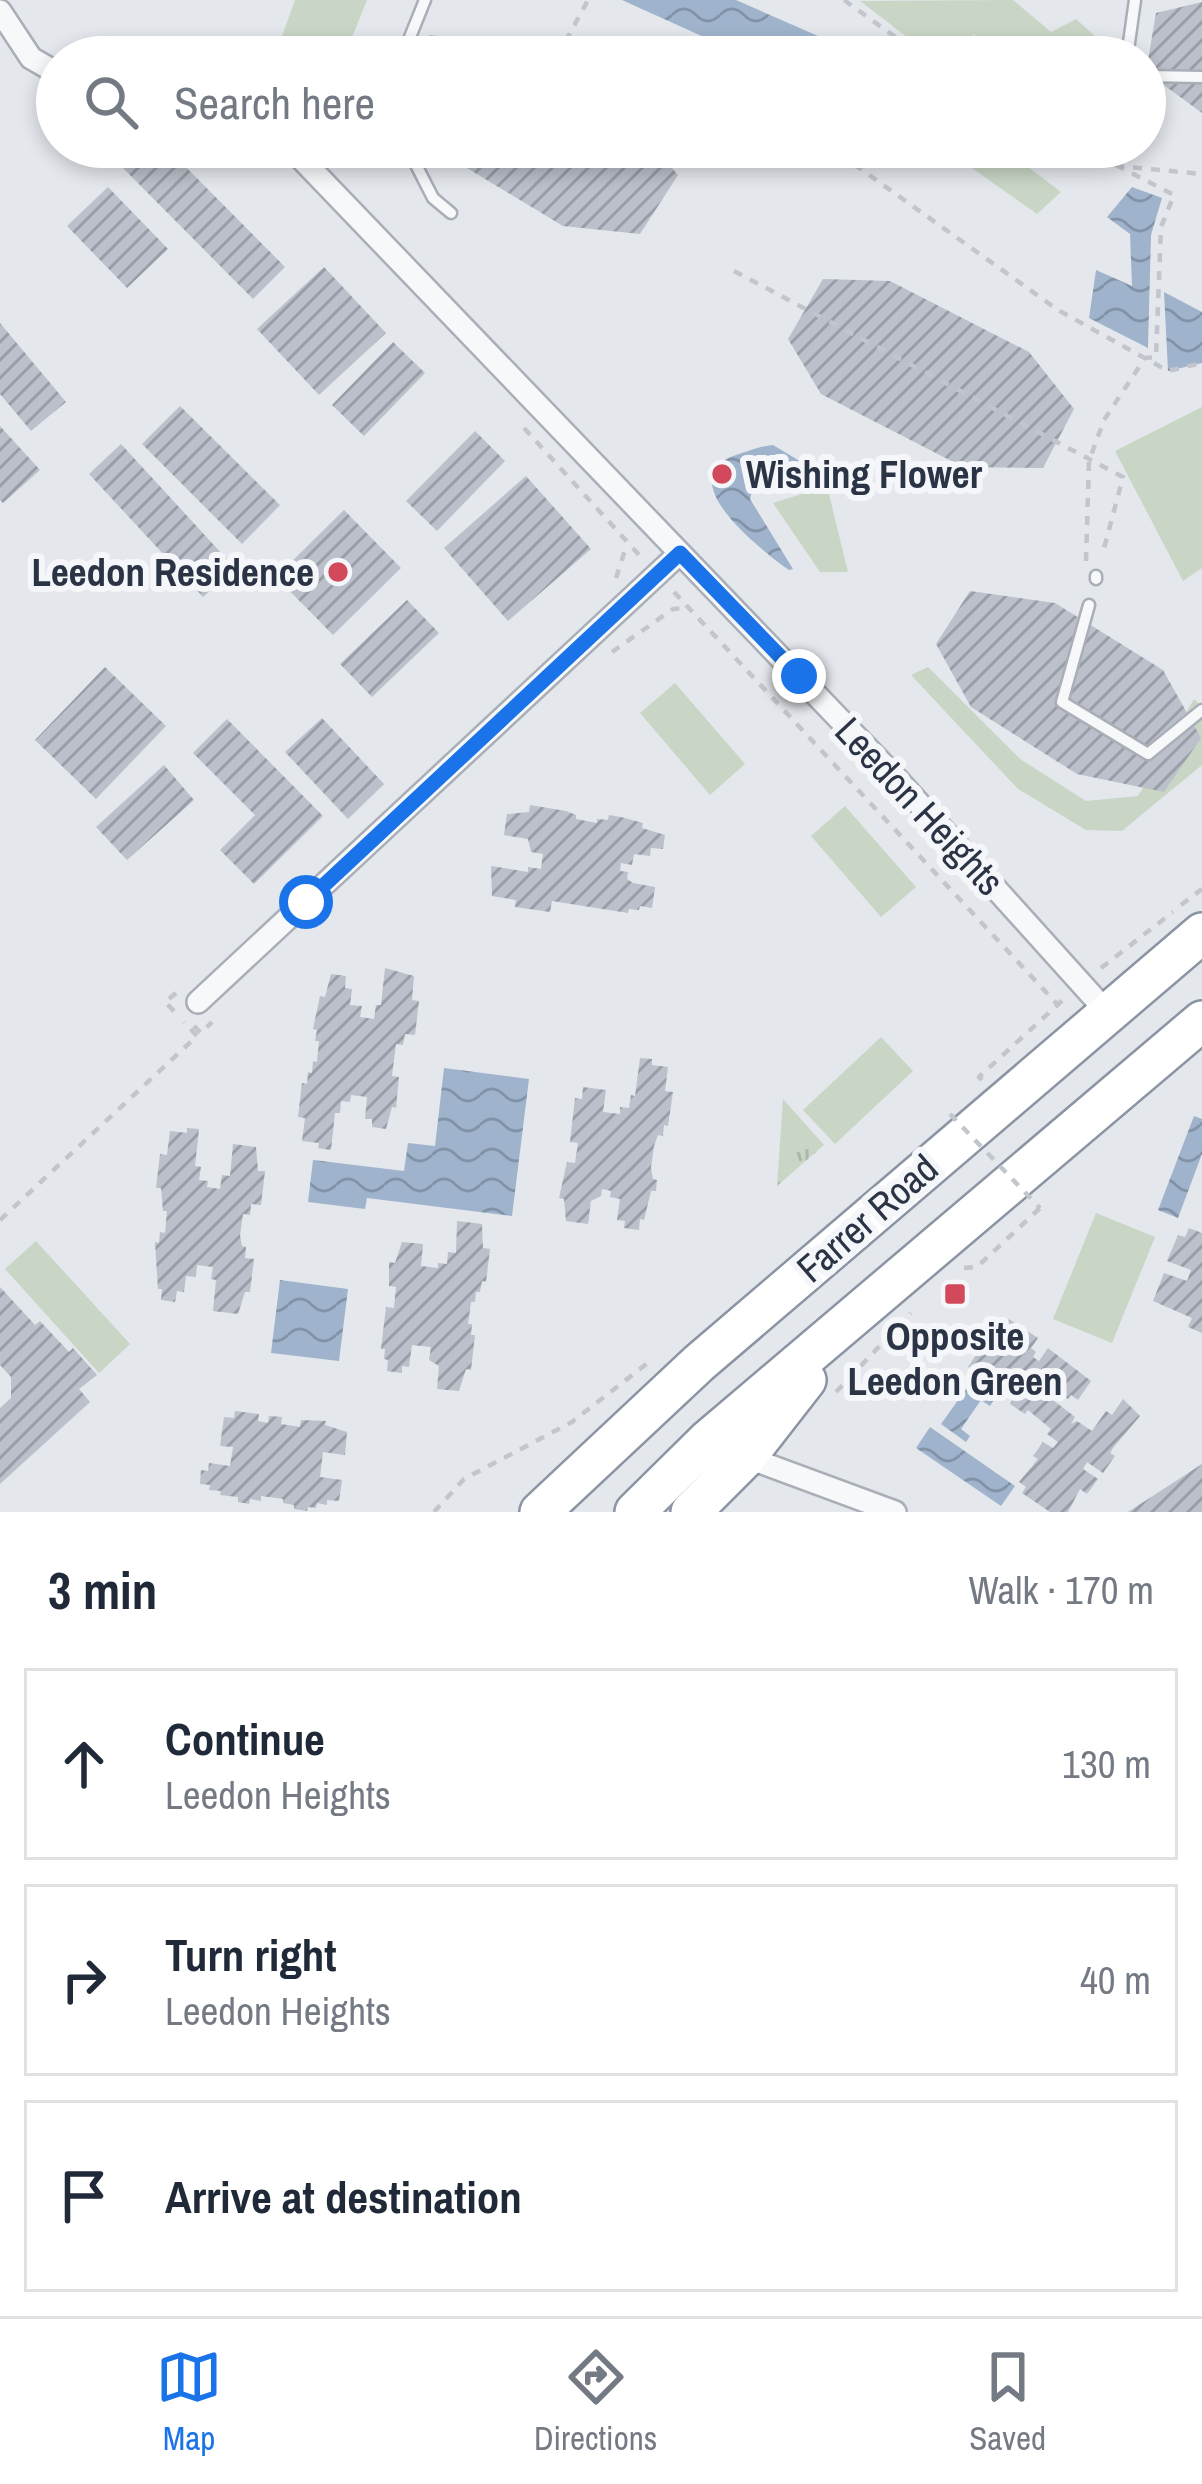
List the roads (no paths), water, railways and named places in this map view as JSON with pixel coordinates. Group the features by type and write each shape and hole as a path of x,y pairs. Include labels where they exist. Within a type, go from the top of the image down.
{"highway":[{"name":"Farrer Road","path":"540,1512 690,1371 892,1197 1094,997 1202,933"},
{"name":"Farrer Road","path":"691,1512 746,1456 825,1356 833,1335 1202,1021"},
{"path":"573,1512 892,1197"},
{"path":"635,1512 710,1439 833,1335"}],"street":[{"path":"0,11 36,61"},
{"name":"Leedon Heights","path":"310,168 896,778 1094,997"},
{"path":"198,1002 680,553"},
{"path":"746,1456 895,1512"}],"lane":[{"path":"410,36 425,0"},
{"path":"1130,36 1135,0"},
{"path":"1166,76 1202,76"},
{"path":"418,168 434,198 451,213"},
{"path":"1089,605 1062,702 1148,754 1202,710"}],"water":[{"path":"622,0 736,0 818,36 702,36"},
{"path":"1132,187 1162,198 1151,235 1148,348 1089,318 1096,270 1132,286 1130,234 1107,217"},
{"path":"1164,292 1202,312 1202,363 1168,371"},
{"path":"773,445 813,469 752,492 750,499 793,569 789,570 727,514 712,480 718,466 736,455"},
{"path":"444,1068 529,1079 512,1216 367,1198 365,1209 308,1202 313,1160 404,1171 408,1143 435,1146"},
{"path":"1194,1116 1202,1119 1202,1154 1178,1218 1158,1210"},
{"path":"280,1280 348,1289 339,1361 271,1353"},
{"path":"971,1382 995,1398 990,1406 981,1400 961,1429 970,1436 966,1442 941,1424"},
{"path":"930,1427 1015,1486 1001,1506 916,1448"}],"place":[{"name":"Wishing Flower","path":"722,474"},
{"name":"Leedon Residence","path":"338,572"},
{"name":"Opposite Leedon Green","path":"955,1294"}]}
